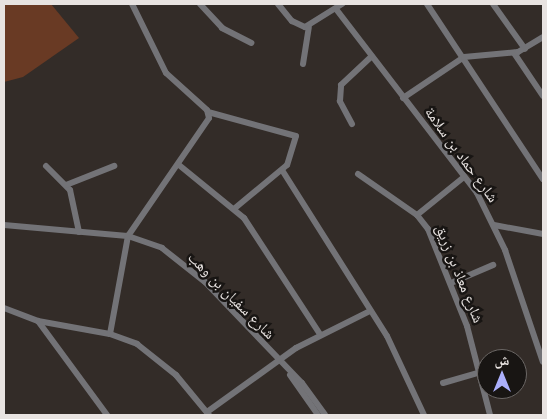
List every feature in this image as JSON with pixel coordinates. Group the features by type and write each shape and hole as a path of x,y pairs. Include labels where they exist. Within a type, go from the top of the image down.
{"street":[{"path":"132,4 166,73 208,112 294,134 293,154 282,170 235,208"},
{"path":"200,4 222,28 251,43"},
{"path":"278,4 298,25 309,26 342,4"},
{"path":"427,4 464,57 543,179"},
{"path":"493,4 525,49"},
{"name":"شارع حماد بن سلامة","path":"336,9 464,177 494,225 543,362"},
{"path":"303,64 309,26"},
{"path":"403,98 464,57 514,53 525,49 543,37"},
{"path":"514,53 543,96"},
{"path":"352,124 340,101 341,84 372,56"},
{"path":"110,334 128,236 203,131 208,112"},
{"path":"179,165 235,208 281,269 320,334"},
{"path":"46,166 66,185 75,201 78,232"},
{"path":"66,185 114,166"},
{"path":"282,170 398,354 424,415"},
{"name":"شارع معاذ بن زريق","path":"358,174 417,214 451,283 477,360"},
{"path":"417,214 464,177"},
{"name":"شارع سفيان بن وهب","path":"4,225 128,236 162,248 187,266 278,361 325,415"},
{"path":"494,225 543,234"},
{"path":"451,283 494,265"},
{"path":"4,308 38,321 110,334 137,344 164,362 208,414 278,361 320,334 370,310"},
{"path":"38,321 108,415"},
{"name":"شارع سفيان بن وهب","path":"288,372 318,415"},
{"path":"443,383 477,373"},
{"name":"شارع معاذ بن زريق","path":"487,399 490,415"}],"shaded area":[{"path":"4,4 51,4 79,38 23,77 4,82"}]}
